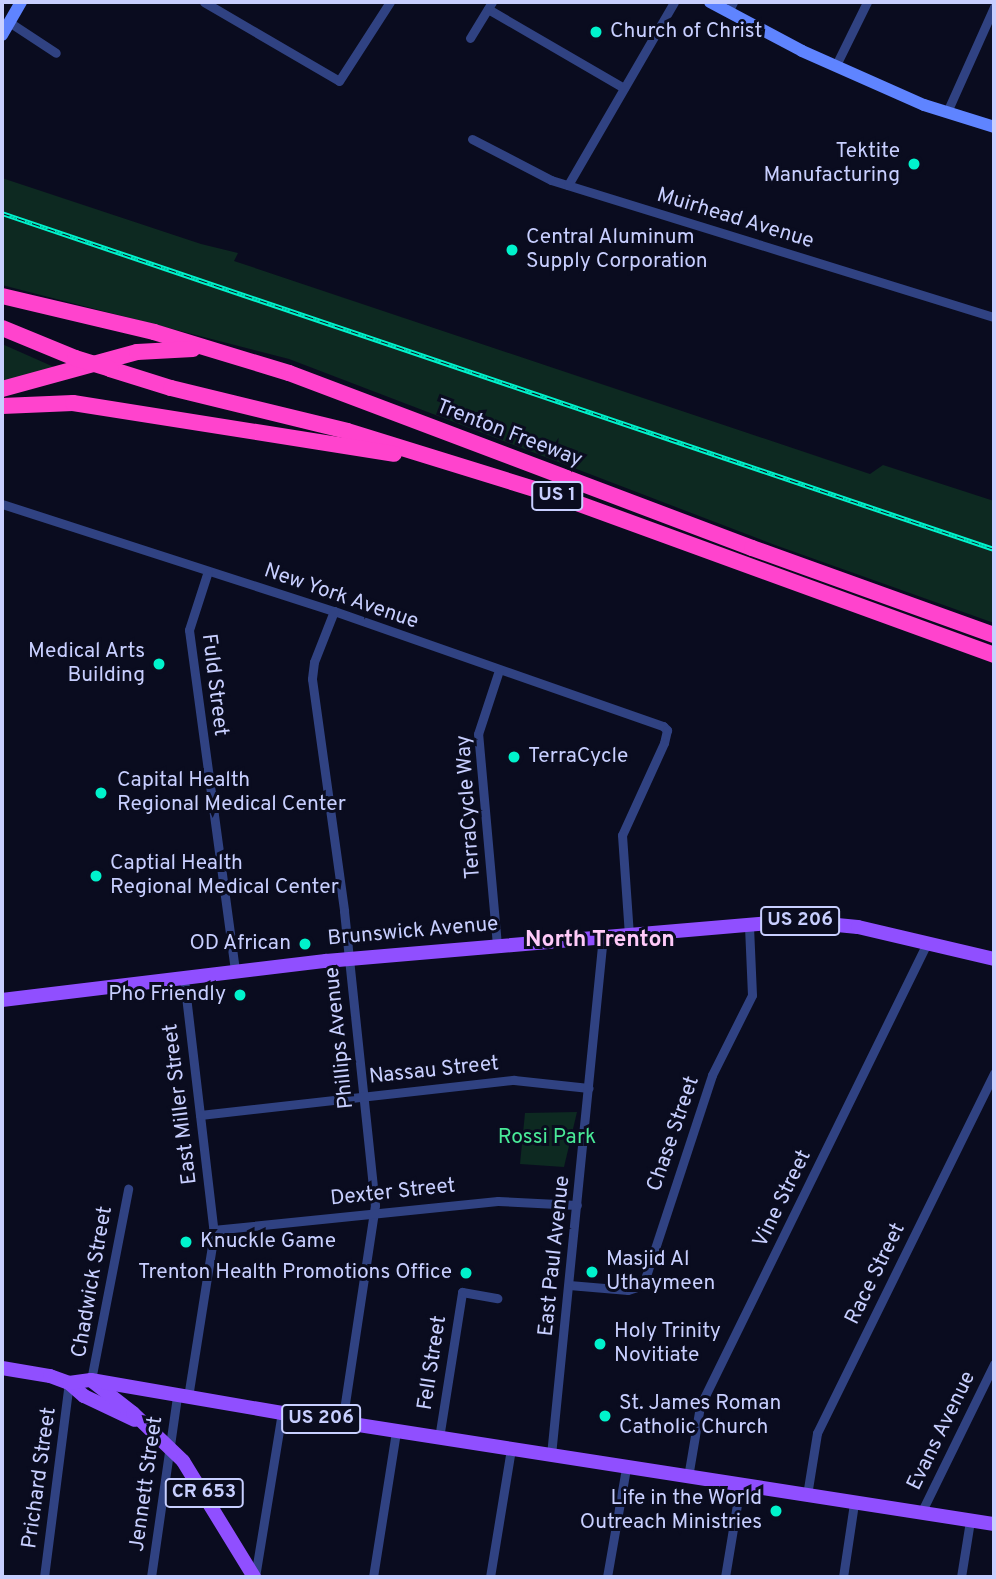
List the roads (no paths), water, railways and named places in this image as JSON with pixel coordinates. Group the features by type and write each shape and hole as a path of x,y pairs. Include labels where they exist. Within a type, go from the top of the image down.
{"highway":[{"name":"Trenton Freeway","path":"2,296 154,332 361,399 752,548 994,635"},
{"name":"Trenton Freeway","path":"2,328 75,358 171,388 347,431 608,513 994,655"},
{"path":"2,389 137,352 163,348 216,350"},
{"path":"2,406 29,402 72,402 352,448 429,457"}],"main road":[{"name":"Brunswick Avenue","path":"2,1000 498,944 808,922 858,927 994,959"},
{"name":"US 206","path":"2,1368 50,1376 69,1383 91,1380 626,1468 994,1524"},
{"name":"CR 653","path":"91,1380 133,1413 139,1422"},
{"name":"CR 653","path":"69,1383 85,1396 139,1422 171,1449 204,1493 255,1577"}],"street":[{"path":"2,35 21,2"},
{"path":"204,2 339,81 390,2"},
{"path":"568,185 674,2"},
{"path":"710,2 731,7 836,65 947,112 994,127"},
{"path":"836,65 867,2"},
{"path":"470,38 490,6 624,88"},
{"path":"947,112 994,7"},
{"path":"9,22 56,53"},
{"name":"Muirhead Avenue","path":"472,139 551,180 994,317"},
{"name":"New York Avenue","path":"2,504 334,611 667,730 622,835 629,934"},
{"name":"Fuld Street","path":"208,571 189,630 235,972"},
{"name":"Phillips Avenue","path":"334,611 312,671 349,959 375,1212 342,1422"},
{"name":"TerraCycle Way","path":"498,944 478,734 499,670"},
{"name":"Chase Street","path":"569,1285 628,1290 639,1289 646,1280 712,1075 751,995 749,925"},
{"name":"East Paul Avenue","path":"551,1455 603,936"},
{"name":"Vine Street","path":"688,1477 700,1406 927,943"},
{"name":"East Miller Street","path":"182,1397 213,1228 184,979"},
{"name":"Race Street","path":"807,1496 817,1433 994,1073"},
{"name":"Nassau Street","path":"200,1115 514,1080 589,1088"},
{"name":"Chadwick Street","path":"91,1380 128,1189"},
{"name":"Dexter Street","path":"213,1228 519,1200 577,1205"},
{"name":"Fell Street","path":"439,1438 462,1292 497,1298"},
{"name":"Evans Avenue","path":"921,1513 994,1364"},
{"name":"Prichard Street","path":"44,1577 69,1383"},
{"name":"Jennett Street","path":"151,1577 182,1397"},
{"path":"255,1577 282,1413"},
{"path":"373,1577 396,1431"},
{"path":"490,1577 511,1449"},
{"path":"607,1577 626,1468"},
{"path":"725,1577 740,1486"},
{"path":"843,1577 855,1503"},
{"path":"961,1577 970,1521"}],"railway":[{"path":"2,213 994,549"}],"place":[{"name":"Church of Christ","path":"596,32"},
{"name":"Tektite Manufacturing","path":"914,164"},
{"name":"Central Aluminum Supply Corporation","path":"512,250"},
{"name":"Medical Arts Building","path":"159,664"},
{"name":"TerraCycle","path":"514,757"},
{"name":"Capital Health Regional Medical Center","path":"101,793"},
{"name":"Captial Health Regional Medical Center","path":"96,876"},
{"name":"OD African","path":"305,944"},
{"name":"Pho Friendly","path":"240,995"},
{"name":"Knuckle Game","path":"186,1242"},
{"name":"Masjid Al Uthaymeen","path":"592,1272"},
{"name":"Trenton Health Promotions Office","path":"466,1273"},
{"name":"Holy Trinity Novitiate","path":"600,1344"},
{"name":"St. James Roman Catholic Church","path":"605,1416"},
{"name":"Life in the World Outreach Ministries","path":"776,1511"}],"district":[{"name":"North Trenton","path":"600,941"}],"park label":[{"name":"Rossi Park","path":"547,1138"}]}
